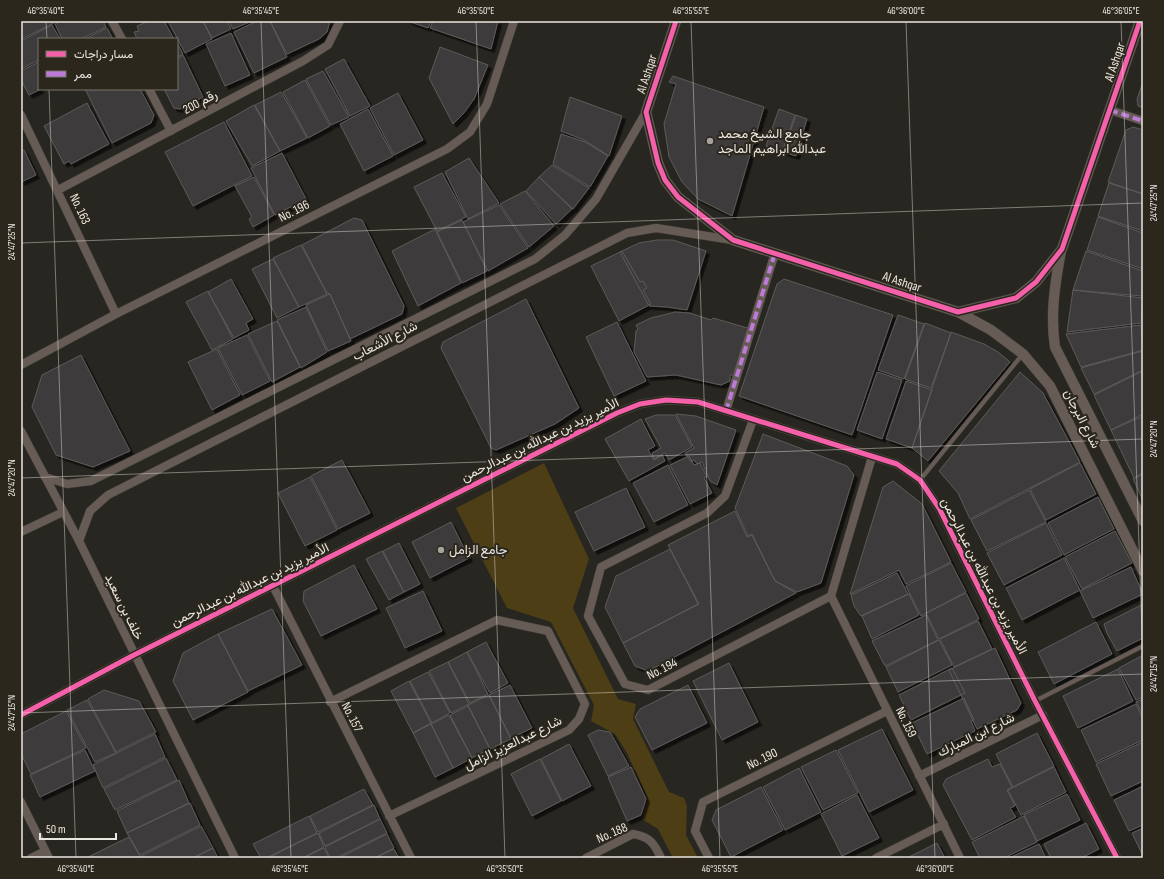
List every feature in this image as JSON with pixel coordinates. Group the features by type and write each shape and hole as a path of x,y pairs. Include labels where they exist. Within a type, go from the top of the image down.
{"street":[{"path":"114,21 122,38"},
{"name":"رقم 200","path":"58,190 171,132 303,61 328,45 340,21"},
{"name":"Al Ashqar","path":"676,21 646,112 658,163 665,180 678,197 733,240 958,312 1016,298 1036,282 1062,249 1140,21"},
{"name":"No. 196","path":"21,365 116,314 447,149 470,132 487,104 511,23"},
{"path":"149,90 171,132"},
{"path":"1110,110 1143,121"},
{"name":"شارع الأشعاب","path":"44,476 67,484 91,481 535,259 565,235 596,199 646,112"},
{"name":"No. 163","path":"21,115 116,314"},
{"name":"شارع الأشعاب","path":"79,540 90,511 108,495 627,233 656,228 733,240"},
{"name":"شارع البرجان","path":"1062,249 1055,286 1052,327 1056,347 1143,521"},
{"path":"726,411 775,253"},
{"name":"شارع البرجان","path":"958,312 992,330 1023,354 1050,386 1143,571"},
{"name":"الأمير يزيد بن عبدالله بن عبدالرحمن","path":"21,714 134,655 617,413 640,404 666,400 698,402 897,464 920,480 939,508 1035,701 1117,858"},
{"name":"No. 194","path":"753,420 725,496 707,513 601,566 588,616 625,684 648,690 831,596"},
{"name":"خلف بن سعيد","path":"21,431 79,540 134,655 235,858"},
{"path":"831,596 872,457"},
{"path":"21,532 63,512"},
{"name":"No. 157","path":"273,586 330,702 411,858"},
{"name":"No. 159","path":"831,596 960,858"},
{"name":"شارع عبدالعزيز الزامل","path":"330,702 497,620 548,631 585,704 579,719 569,730 389,816"},
{"name":"No. 190","path":"709,858 695,831 703,802 887,711"},
{"name":"شارع ابن المبارك","path":"919,776 1043,715"},
{"path":"21,802 47,854 31,858"},
{"path":"876,858 944,824"},
{"name":"No. 188","path":"586,858 633,834 645,836 655,846 661,858"}],"lane":[{"path":"920,480 1023,354"},
{"path":"1035,701 1143,646"}],"shaded area":[{"path":"544,463 589,559 573,608 618,699 636,704 633,719 669,792 684,798 687,806 686,835 698,858 673,858 658,829 642,819 648,799 627,753 615,734 591,721 594,705 551,622 507,608 456,508"}],"building":[{"path":"21,21 53,21 54,23 21,39"},
{"path":"61,21 103,21 106,27 83,38 62,38 55,24"},
{"path":"149,21 164,21 173,38 137,38 134,32 139,31 137,26"},
{"path":"168,21 203,21 212,39 185,53"},
{"path":"203,21 227,21 231,29 212,38"},
{"path":"229,21 252,21 233,29"},
{"path":"257,21 270,21 287,57 254,73 234,32"},
{"path":"270,21 330,21 327,32 319,39 287,54"},
{"path":"408,21 431,21 428,28"},
{"path":"433,21 498,21 491,49 430,28"},
{"path":"52,25 59,38 38,38 38,60 21,69 21,41"},
{"path":"107,28 112,38 87,38"},
{"path":"231,33 250,75 225,86 206,44"},
{"path":"178,45 183,54 178,56"},
{"path":"440,47 488,65 474,99 464,113 453,124 429,78"},
{"path":"183,55 203,97 180,109 174,108 165,90 178,90 178,58"},
{"path":"344,59 370,106 350,116 325,69"},
{"path":"38,62 39,90 29,95 21,80 21,71"},
{"path":"323,71 349,117 331,125 306,79"},
{"name":"جامع الشيخ محمد عبدالله ابراهيم الماجد","path":"673,76 764,107 732,216 698,199 682,182 669,157 664,124 676,84 669,82"},
{"path":"305,80 330,126 308,138 283,92"},
{"path":"1143,82 1143,108 1138,106 1137,99"},
{"path":"86,90 141,90 154,115 151,123 112,143"},
{"path":"281,92 307,138 280,151 255,105"},
{"path":"398,93 423,140 394,155 370,108"},
{"path":"570,97 622,116 609,156 584,140 561,131"},
{"path":"87,103 109,144 71,164 69,161 64,164 44,126"},
{"path":"254,105 280,151 252,166 226,121"},
{"path":"368,109 393,156 364,171 340,124"},
{"path":"779,109 795,115 782,152 766,146"},
{"path":"796,115 807,119 796,156 783,152"},
{"path":"224,122 252,176 193,206 165,152"},
{"path":"1133,127 1143,130 1143,194 1108,182 1126,130"},
{"path":"561,134 585,142 608,156 590,187 553,164"},
{"path":"24,150 36,175 21,182 21,151"},
{"path":"282,153 306,199 275,215 251,168"},
{"path":"469,158 499,203 468,219 445,172"},
{"path":"552,165 589,188 573,209 539,177"},
{"path":"442,173 466,217 437,231 414,187"},
{"path":"254,177 274,215 253,227 249,219 252,217 235,186"},
{"path":"539,177 572,209 556,224 526,191"},
{"path":"1109,183 1143,194 1143,231 1098,216"},
{"path":"525,191 554,226 529,247 500,204"},
{"path":"499,205 528,248 488,271 463,222"},
{"path":"1098,217 1143,233 1143,269 1087,250"},
{"path":"354,218 362,220 404,306 402,314 350,339 330,294 327,293 302,245"},
{"path":"462,220 487,271 462,283 437,232"},
{"path":"435,229 461,283 418,306 392,251"},
{"path":"657,240 673,240 706,251 687,310 649,306 620,252 639,243"},
{"path":"301,245 327,294 299,307 273,258"},
{"path":"622,251 640,282 643,281 647,288 643,290 651,304 619,321 591,266"},
{"path":"1086,251 1143,271 1142,296 1073,290"},
{"path":"273,259 299,307 277,318 252,269"},
{"path":"231,279 253,319 246,323 249,330 234,338 208,292"},
{"path":"784,279 893,315 852,435 739,396 777,284"},
{"path":"1073,290 1143,298 1141,323 1067,332"},
{"path":"208,291 233,339 212,350 186,302"},
{"path":"330,294 351,341 328,351 306,305"},
{"path":"526,299 579,408 555,424 496,450 491,448 441,348 443,342"},
{"path":"306,307 327,352 301,368 277,320"},
{"path":"675,312 690,313 711,320 713,318 751,329 734,375 730,375 730,381 721,385 676,375 647,377 634,352 636,331 638,329 636,325 651,318"},
{"path":"898,315 924,324 904,379 878,370"},
{"path":"277,321 300,367 272,382 248,334"},
{"path":"617,322 646,381 614,396 586,337"},
{"path":"925,323 951,333 931,388 905,379"},
{"path":"1141,325 1143,350 1081,367 1066,334"},
{"path":"951,332 984,344 998,352 1010,362 928,461 912,448"},
{"path":"247,335 270,381 242,395 218,348"},
{"path":"217,349 240,395 212,410 188,362"},
{"path":"1143,351 1143,370 1094,394 1081,368"},
{"path":"81,355 130,451 93,467 56,455 32,407 42,375"},
{"path":"1143,371 1143,414 1111,430 1094,395"},
{"path":"877,372 902,380 882,439 857,430"},
{"path":"1020,372 1043,393 1080,462 970,519 958,493 939,471"},
{"path":"906,381 932,390 912,448 886,439"},
{"path":"676,414 696,416 736,430 717,485 710,481 702,462 697,464 694,460 691,462 685,453 694,448"},
{"path":"656,415 675,415 692,447 669,460 665,453 654,459 652,453 661,448 645,419"},
{"path":"1143,416 1143,473 1134,478 1111,430"},
{"path":"641,419 655,446 648,450 654,460 662,455 665,461 629,481 605,439"},
{"path":"763,434 847,466 854,475 821,583 797,592 775,581 752,534 748,536 735,508"},
{"path":"689,456 694,465 700,463 707,477 704,478 712,493 690,504 670,465"},
{"path":"342,460 370,513 338,529 311,476"},
{"path":"1080,463 1096,494 1046,520 1030,489"},
{"path":"668,465 688,505 654,522 633,483"},
{"path":"1143,474 1143,500 1133,479"},
{"path":"310,477 337,530 305,546 278,493"},
{"path":"893,481 922,504 951,562 906,584 899,570 850,594 883,487"},
{"path":"626,488 645,527 594,551 575,512"},
{"path":"1029,490 1046,522 987,551 971,520"},
{"path":"1098,497 1114,529 1064,555 1048,523"},
{"path":"735,511 747,537 752,535 775,581 796,593 648,671 635,666 623,643 699,604 668,545"},
{"name":"جامع الزامل","path":"451,522 469,558 430,578 412,542"},
{"path":"1046,523 1062,555 1004,585 987,553"},
{"path":"1115,531 1132,563 1082,589 1065,557"},
{"path":"399,543 420,584 404,592 383,551"},
{"path":"670,549 698,604 623,643 605,607 616,576"},
{"path":"382,551 404,592 389,600 366,559"},
{"path":"1064,558 1080,590 1022,620 1006,588"},
{"path":"951,563 966,592 921,616 906,586"},
{"path":"354,565 377,609 321,636 303,601 304,591"},
{"path":"1131,567 1143,594 1093,618 1080,591"},
{"path":"897,573 908,594 861,616 854,606 851,595"},
{"path":"423,591 442,631 405,648 386,608"},
{"path":"966,593 979,619 939,639 926,613"},
{"path":"909,594 919,615 872,639 862,616"},
{"path":"1143,604 1143,638 1117,651 1107,633 1104,624"},
{"path":"272,609 302,665 248,691 218,634"},
{"path":"926,615 938,640 885,666 872,641"},
{"path":"978,621 992,649 954,667 940,639"},
{"path":"1096,622 1112,654 1054,684 1038,652"},
{"path":"218,634 248,692 193,720 173,681 183,653"},
{"path":"939,640 952,665 898,692 886,667"},
{"path":"486,642 508,683 490,693 467,652"},
{"path":"995,648 1021,703 1017,710 977,729 949,670"},
{"path":"467,652 488,694 470,703 448,662"},
{"path":"1143,655 1143,697 1136,700 1119,668"},
{"path":"448,662 469,704 451,713 429,671"},
{"path":"729,663 758,722 722,740 693,681"},
{"path":"952,668 965,693 911,720 899,695"},
{"path":"1118,669 1133,701 1078,728 1063,696"},
{"path":"428,672 450,713 432,723 410,681"},
{"path":"409,681 431,723 413,733 391,691"},
{"path":"510,685 532,728 511,738 489,695"},
{"path":"688,685 707,723 652,750 635,717 640,709"},
{"path":"104,690 139,701 156,732 116,752 88,699"},
{"path":"489,695 511,739 490,749 468,705"},
{"path":"964,698 974,720 971,721 975,731 927,754 912,723"},
{"path":"1143,699 1143,715 1136,702"},
{"path":"87,700 116,753 95,762 67,710"},
{"path":"1136,704 1143,719 1143,740 1096,762 1081,730"},
{"path":"468,706 490,749 472,758 450,715"},
{"path":"66,711 86,748 31,774 21,754 21,734"},
{"path":"449,715 472,758 453,768 431,724"},
{"path":"431,724 453,768 435,777 413,733"},
{"path":"882,729 913,790 869,812 838,750"},
{"path":"598,730 610,732 629,766 608,776 588,735"},
{"path":"1037,733 1054,766 1013,787 996,754"},
{"path":"155,734 165,757 103,788 93,765"},
{"path":"1143,742 1143,781 1111,796 1096,764"},
{"path":"569,744 591,786 562,801 541,759"},
{"path":"85,750 95,771 40,797 30,775"},
{"path":"836,750 858,793 823,810 801,767"},
{"path":"166,758 177,780 115,810 104,789"},
{"path":"540,759 561,801 532,816 511,774"},
{"path":"988,759 992,767 1000,764 1012,787 1007,790 1015,806 1010,808 1016,817 972,840 943,785 946,779"},
{"path":"631,767 646,799 641,815 627,821 608,777"},
{"path":"1054,767 1066,792 1021,815 1008,790"},
{"path":"799,768 821,812 785,830 763,787"},
{"path":"179,780 189,803 127,833 117,811"},
{"path":"1143,786 1143,825 1129,831 1114,800"},
{"path":"761,787 783,830 731,857 712,820 716,810"},
{"path":"364,789 373,805 318,832 310,816"},
{"path":"1067,794 1080,820 1037,841 1024,815"},
{"path":"857,795 879,838 842,856 821,814"},
{"path":"190,803 200,825 140,855 127,833"},
{"path":"374,805 380,819 325,846 319,833"},
{"path":"309,816 317,833 266,858 261,858 253,844"},
{"path":"1024,816 1037,842 1004,858 980,858 972,842"},
{"path":"380,819 387,833 336,858 330,858 325,847"},
{"path":"1086,823 1099,849 1081,858 1051,858 1044,844"},
{"path":"201,826 213,848 192,858 142,858 141,856"},
{"path":"1143,828 1143,856 1132,833"},
{"path":"318,833 324,847 302,858 268,858"},
{"path":"387,834 394,848 374,858 339,858"},
{"path":"129,837 141,858 86,858"},
{"path":"937,843 945,858 907,858"},
{"path":"1039,844 1046,858 1009,858"},
{"path":"213,848 218,858 193,858"},
{"path":"324,848 329,858 303,858"},
{"path":"394,849 399,858 375,858"}],"marked path":[{"path":"1110,110 1143,121"},
{"path":"726,411 775,253"}],"cycle path":[{"path":"676,21 646,112 658,163 665,180 678,197 733,240 958,312 1016,298 1036,282 1062,249 1140,21"},
{"path":"21,715 134,655 617,413 640,404 666,400 698,402 897,464 920,480 939,508 1035,701 1117,858"}],"place":[{"name":"جامع الشيخ محمد عبدالله ابراهيم الماجد","path":"710,141"},
{"name":"جامع الزامل","path":"441,550"}]}
